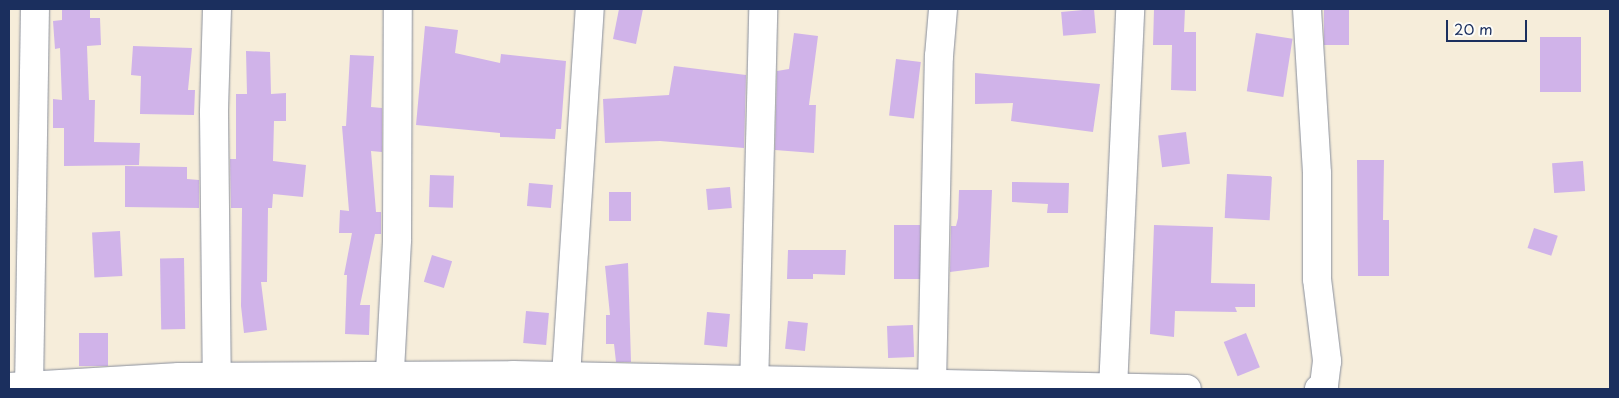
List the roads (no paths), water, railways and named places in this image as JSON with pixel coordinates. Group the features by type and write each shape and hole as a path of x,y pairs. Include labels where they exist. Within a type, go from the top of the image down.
{"street":[{"path":"35,9 22,388 179,377 217,383 389,383 552,380 755,386 1187,389"},
{"path":"217,9 214,113 217,383"},
{"path":"389,383 397,239 398,9"},
{"path":"552,380 590,9"},
{"path":"755,386 763,9"},
{"path":"938,386 939,56 943,9"},
{"path":"1113,389 1130,9"},
{"path":"1307,9 1317,174 1316,279 1327,361 1323,388"}]}
